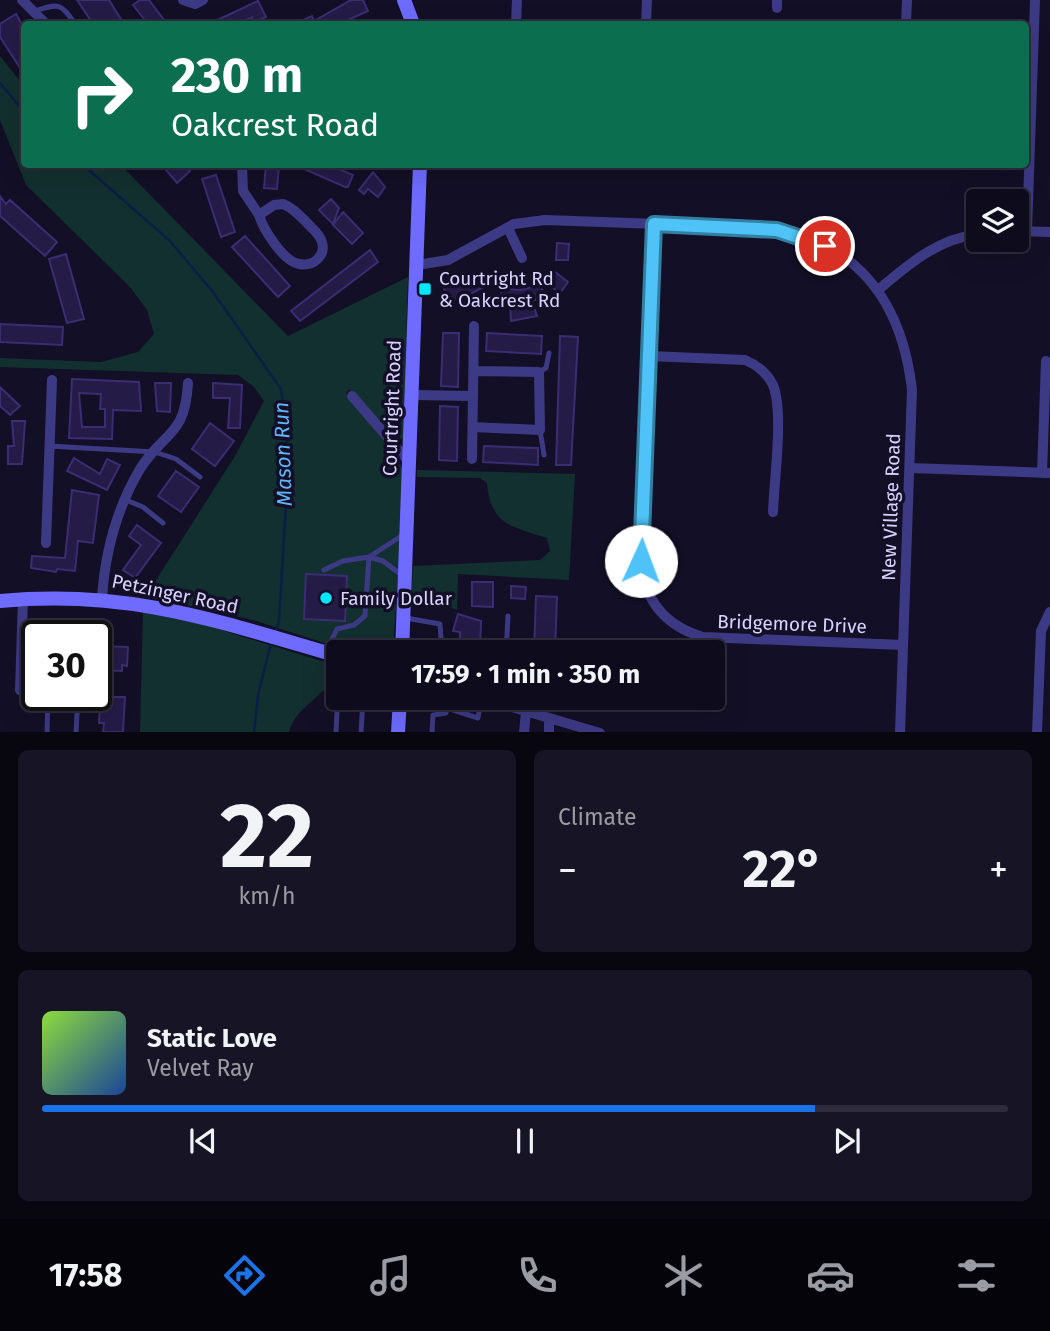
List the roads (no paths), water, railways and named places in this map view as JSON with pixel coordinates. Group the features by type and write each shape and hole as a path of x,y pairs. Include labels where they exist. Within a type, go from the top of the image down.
{"street":[{"path":"22,0 43,21"},
{"path":"183,0 195,4 203,0"},
{"path":"404,0 412,21"},
{"path":"516,21 517,0"},
{"path":"646,21 647,0"},
{"path":"906,21 907,0"},
{"path":"1029,107 1035,0"},
{"path":"242,168 243,191 260,215 263,230 292,261 309,264 317,260 322,253 323,243 292,208 274,205 260,215"},
{"name":"Courtright Road","path":"402,640 420,168"},
{"path":"1024,189 1026,168"},
{"name":"New Village Road","path":"417,265 448,260 508,228 530,220 758,228 793,233 841,255 878,290 903,337 912,390 900,732"},
{"path":"654,224 649,356 738,359 763,371 774,387 777,406 773,512"},
{"path":"508,228 522,258"},
{"path":"1029,231 1050,232"},
{"path":"878,290 909,264 939,245 966,237"},
{"path":"472,459 474,326"},
{"name":"Bridgemore Drive","path":"649,356 641,561 645,588 651,600 681,630 703,637 904,645"},
{"path":"910,468 1046,473 1046,361"},
{"path":"473,427 540,430 539,372 475,370"},
{"path":"46,543 52,380"},
{"path":"102,598 114,526 141,469 183,420 188,383"},
{"path":"412,395 473,396"},
{"path":"352,396 409,462"},
{"path":"20,690 23,598"},
{"name":"Petzinger Road","path":"0,601 23,598 102,598 198,615 326,652"},
{"path":"1037,732 1041,631 1050,612"},
{"path":"398,732 399,710"},
{"path":"524,732 526,711 597,732"},
{"path":"549,718 549,732"}],"lane":[{"path":"34,11 59,5 73,21"},
{"path":"539,372 546,368 549,352"},
{"path":"540,430 544,455"},
{"path":"49,446 155,452 176,459 200,477"},
{"path":"126,500 143,508 163,523"},
{"path":"324,570 343,561 369,556 407,532"},
{"path":"369,556 390,565 405,577"},
{"path":"335,640 337,629 354,625 365,616 369,556"},
{"path":"507,640 508,616"},
{"path":"403,617 440,624 441,640"},
{"path":"336,732 337,710"},
{"path":"361,732 362,710"},
{"path":"432,732 433,715 446,713 447,710"},
{"path":"453,710 478,718 480,710"},
{"path":"47,732 48,711"},
{"path":"76,732 77,711"}],"waterway":[{"name":"Mason Run","path":"0,83 21,108"},
{"name":"Mason Run","path":"87,168 170,241 213,292 281,389 288,470 279,621 275,634"},
{"name":"Mason Run","path":"254,732 258,695 271,643"}],"place":[{"name":"Courtright Rd & Oakcrest Rd","path":"425,289"},
{"name":"Family Dollar","path":"326,598"}]}
